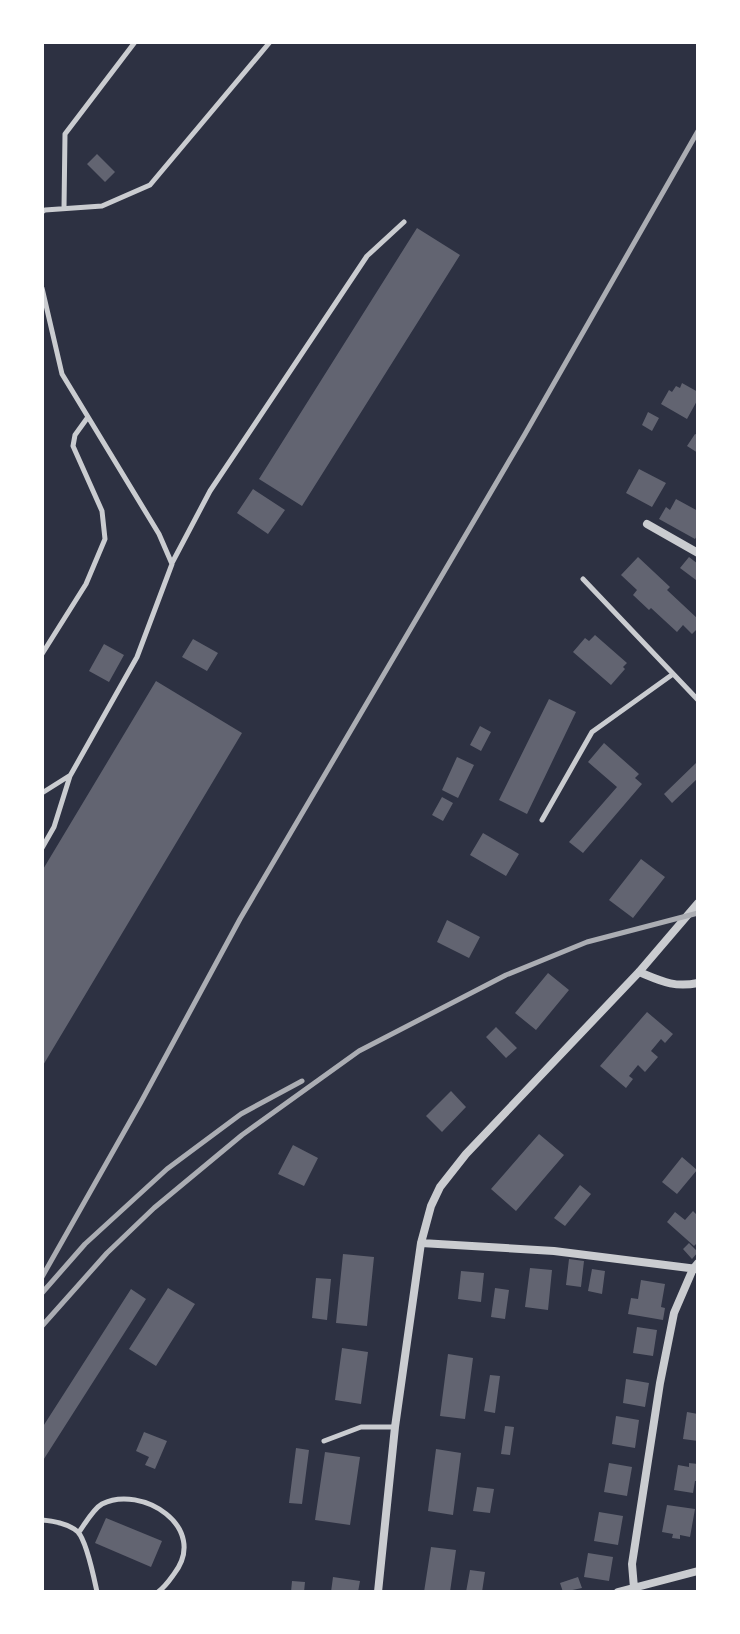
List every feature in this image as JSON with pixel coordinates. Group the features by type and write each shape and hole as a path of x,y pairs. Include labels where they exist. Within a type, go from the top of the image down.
{"street":[{"path":"647,524 698,553"},
{"path":"378,1592 395,1427 421,1243 431,1206 440,1187 466,1154 639,972 698,903"},
{"path":"639,972 669,985 698,983"},
{"path":"421,1243 554,1251 696,1267 674,1313 660,1383 632,1564 634,1588"},
{"path":"618,1592 698,1571"}],"lane":[{"path":"64,208 65,134 135,42"},
{"path":"42,212 102,206 150,185 270,42"},
{"path":"42,848 54,827 70,776 137,657 172,564 210,491 367,256 404,222"},
{"path":"42,288 62,374 159,534 172,564"},
{"path":"42,654 86,584 105,539 102,511 73,446 75,435 88,417"},
{"path":"583,579 698,700"},
{"path":"542,820 592,732 673,674"},
{"path":"42,793 70,776"},
{"path":"324,1441 361,1427 395,1427"},
{"path":"79,1532 102,1504 120,1500 135,1500 169,1514 182,1531 185,1550 178,1568 158,1592"},
{"path":"42,1520 62,1523 79,1532 97,1592"}],"building":[{"path":"97,154 115,172 105,182 87,164"},
{"path":"417,228 460,255 302,506 259,479"},
{"path":"682,383 698,392 698,399 687,419 661,404 669,390 672,392 676,386 680,388"},
{"path":"648,412 659,418 652,431 642,425"},
{"path":"695,434 698,435 698,453 687,446"},
{"path":"639,469 666,483 652,507 626,493"},
{"path":"253,489 285,510 268,534 237,513"},
{"path":"676,499 698,511 698,534 695,539 659,519 666,507 670,510"},
{"path":"638,557 698,619 698,628 692,634 683,625 677,632 633,595 637,590 621,575"},
{"path":"689,557 698,564 696,580 680,568"},
{"path":"595,635 627,663 611,685 573,652 585,638 589,641"},
{"path":"193,639 218,653 207,671 182,657"},
{"path":"104,644 124,655 109,682 89,671"},
{"path":"156,681 242,733 42,1067 42,871"},
{"path":"549,699 576,712 527,814 499,800"},
{"path":"480,726 491,732 481,751 470,745"},
{"path":"604,743 639,774 635,778 642,784 583,853 569,842 617,787 588,762"},
{"path":"457,757 474,765 458,798 442,790"},
{"path":"696,763 698,778 672,803 664,794"},
{"path":"442,797 453,803 443,821 432,815"},
{"path":"483,833 519,854 506,876 470,855"},
{"path":"641,859 665,877 633,918 609,900"},
{"path":"447,920 480,937 469,958 437,942"},
{"path":"548,973 569,990 536,1030 515,1013"},
{"path":"647,1012 673,1034 665,1043 661,1039 651,1051 658,1057 645,1072 638,1065 629,1076 633,1079 626,1088 600,1066"},
{"path":"496,1027 517,1048 506,1058 486,1037"},
{"path":"451,1091 466,1107 442,1132 426,1116"},
{"path":"539,1134 564,1155 516,1211 491,1189"},
{"path":"293,1145 318,1158 304,1186 278,1174"},
{"path":"682,1157 697,1170 677,1194 662,1182"},
{"path":"580,1185 591,1194 565,1226 554,1218"},
{"path":"693,1211 698,1216 698,1242 694,1246 667,1222 675,1212 685,1220"},
{"path":"689,1243 698,1252 692,1259 683,1249"},
{"path":"343,1254 374,1257 367,1326 336,1323"},
{"path":"569,1259 584,1261 581,1287 566,1285"},
{"path":"530,1268 552,1270 548,1310 525,1307"},
{"path":"592,1269 605,1271 602,1294 588,1291"},
{"path":"461,1271 484,1273 481,1302 458,1299"},
{"path":"316,1278 331,1279 327,1320 312,1318"},
{"path":"641,1280 665,1284 661,1307 665,1308 663,1320 628,1314 631,1298 638,1299"},
{"path":"168,1288 195,1304 156,1366 129,1349"},
{"path":"495,1288 509,1290 505,1319 491,1317"},
{"path":"131,1289 146,1299 42,1462 42,1428"},
{"path":"637,1327 657,1330 653,1356 633,1353"},
{"path":"342,1348 368,1352 361,1404 335,1400"},
{"path":"448,1354 473,1358 465,1419 440,1416"},
{"path":"490,1375 500,1376 495,1413 484,1411"},
{"path":"626,1379 649,1383 645,1407 623,1403"},
{"path":"687,1412 698,1414 698,1441 683,1439"},
{"path":"616,1416 639,1420 635,1448 612,1444"},
{"path":"505,1426 514,1427 510,1455 501,1454"},
{"path":"144,1432 167,1441 155,1469 145,1465 149,1457 136,1451"},
{"path":"296,1448 309,1450 302,1504 289,1503"},
{"path":"436,1449 461,1453 453,1515 428,1511"},
{"path":"325,1452 360,1457 350,1525 315,1520"},
{"path":"609,1463 632,1467 627,1496 604,1492"},
{"path":"689,1463 698,1464 698,1481 695,1481 693,1493 674,1490 678,1465 689,1467"},
{"path":"477,1487 494,1489 490,1513 473,1511"},
{"path":"667,1505 695,1509 690,1537 680,1535 680,1539 672,1538 673,1534 662,1532"},
{"path":"599,1512 623,1516 618,1545 594,1541"},
{"path":"106,1518 162,1541 151,1567 95,1543"},
{"path":"431,1547 456,1550 450,1592 424,1592"},
{"path":"588,1553 613,1557 609,1581 584,1577"},
{"path":"470,1570 485,1572 482,1592 466,1592"},
{"path":"333,1577 360,1581 358,1592 331,1592"},
{"path":"578,1577 582,1588 563,1592 560,1583"},
{"path":"292,1581 305,1582 304,1592 291,1592"}],"railway":[{"path":"42,1277 240,919 525,434 698,131"},
{"path":"42,1326 107,1253 154,1208 242,1135 359,1051 506,975 587,942 698,913"},
{"path":"42,1293 85,1244 167,1169 241,1114 302,1081"}]}
